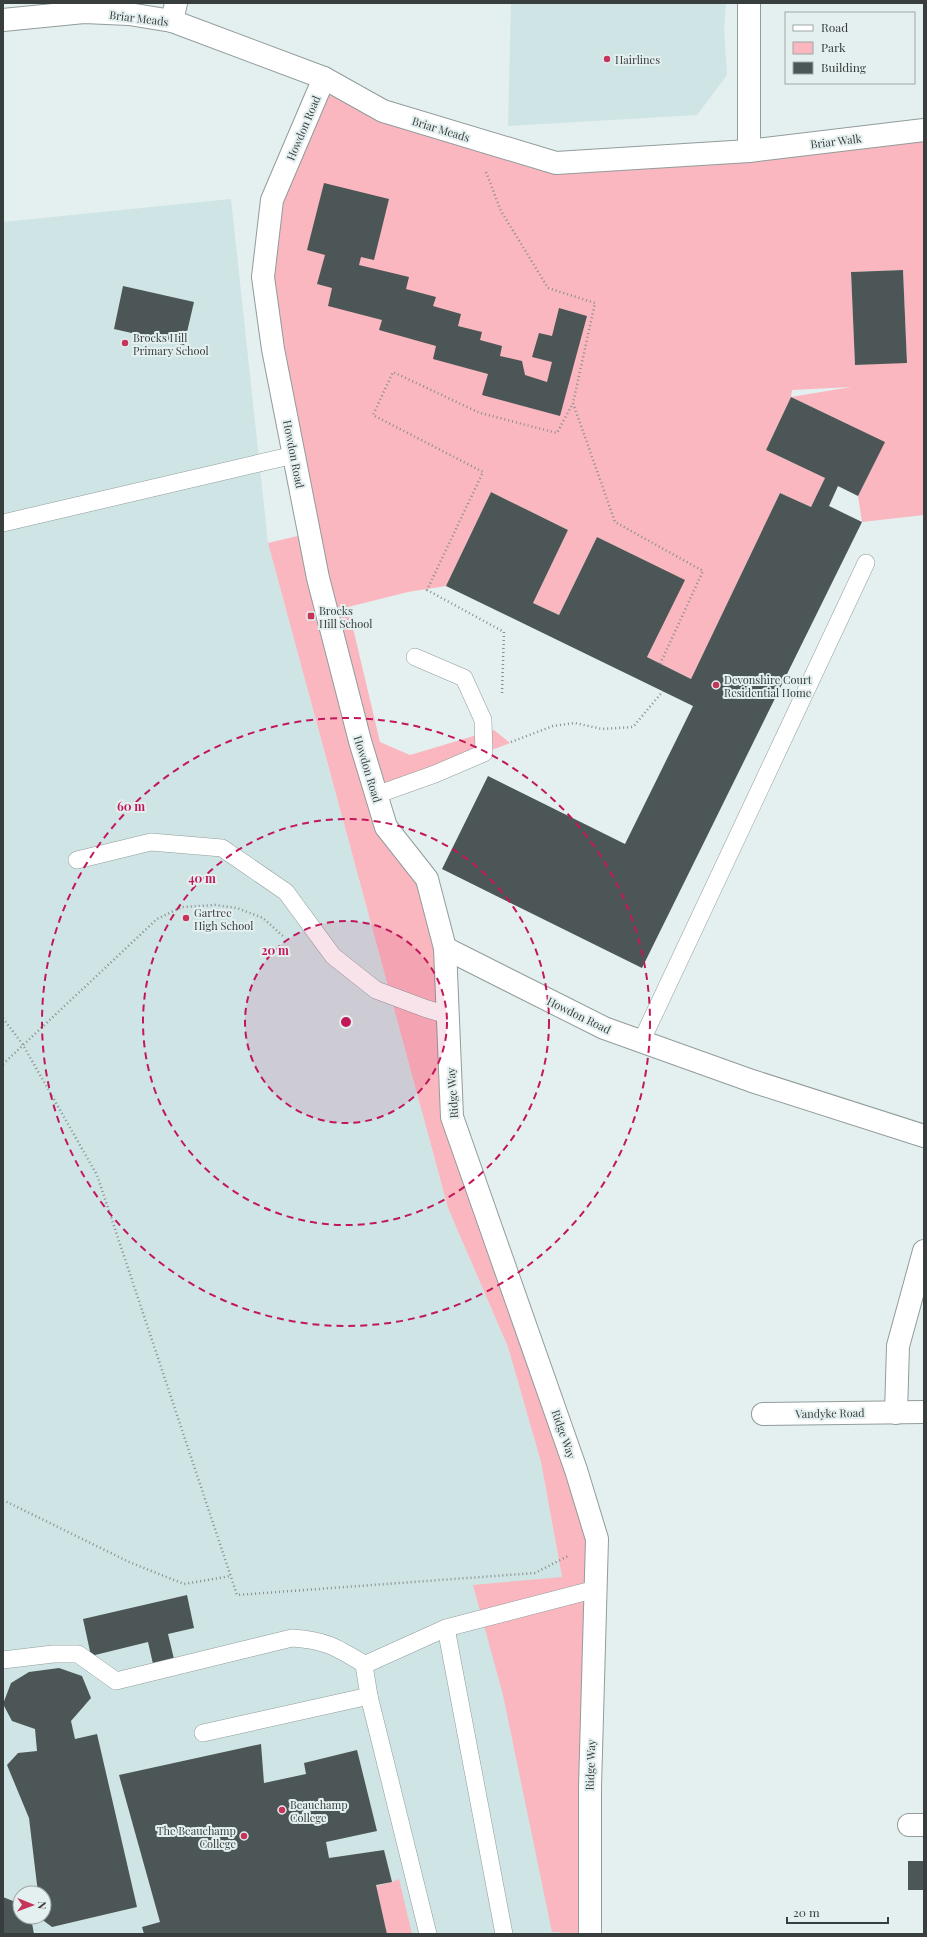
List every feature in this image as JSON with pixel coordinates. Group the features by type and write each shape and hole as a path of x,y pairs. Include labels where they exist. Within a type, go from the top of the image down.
{"street":[{"path":"749,3 749,152"},
{"name":"Briar Meads","path":"3,20 84,12 130,14 174,12 324,78 383,111 556,163 749,152"},
{"name":"Howdon Road","path":"324,78 272,200 263,277 273,349 318,578 360,742 386,827 427,879 445,948 604,1028 752,1081 924,1136"},
{"name":"Briar Walk","path":"749,152 924,130"},
{"name":"Ridge Way","path":"445,948 452,1118 576,1470 597,1539 590,1788 590,1934"},
{"path":"896,1413 898,1346 924,1251"},
{"name":"Vandyke Road","path":"763,1414 924,1412"}],"lane":[{"path":"3,523 294,455"},
{"path":"641,1042 866,563"},
{"path":"376,795 435,774 484,753 484,720 464,678 415,657"},
{"path":"78,860 151,842 222,848 286,892 333,956 376,990 426,1009 448,1015"},
{"path":"364,1664 446,1628 596,1589"},
{"path":"446,1628 504,1934"},
{"path":"3,1660 53,1654 78,1654 116,1681 292,1638 313,1639 331,1645 364,1664"},
{"path":"364,1664 369,1696 428,1934"},
{"path":"203,1733 369,1696"}],"path":[{"path":"473,138 501,211 548,288 595,303 573,404 557,433 480,413 393,372 373,415 483,472 427,590 504,632 501,700"},
{"path":"573,404 615,522 703,572 660,664"},
{"path":"506,736 510,743 553,726 576,722 602,729 633,727 663,691"},
{"path":"3,1064 157,919 182,907 215,905 238,908 263,918 288,941"},
{"path":"3,1018 23,1045 97,1174 237,1595 535,1573 597,1539"},
{"path":"3,1500 129,1562 184,1584 231,1576"}],"shaded area":[{"path":"511,3 726,3 724,29 727,75 697,115 508,126"},
{"name":"Gartree High School","path":"231,199 268,543 448,1208 508,1347 541,1462 562,1577 561,1934 3,1934 3,222"}],"green space":[{"path":"324,78 556,163 924,126 924,515 862,522 858,496 884,442 791,397 766,450 825,478 811,507 780,493 691,679 647,657 684,580 597,537 559,615 533,603 568,530 491,492 446,586 408,592 348,607 380,742 410,755 494,730 510,743 376,795 427,879 452,1117 597,1539 590,1934 561,1934 560,1932 552,1932 503,1695 473,1585 562,1577 541,1462 508,1347 448,1208 268,543 310,533 263,277 272,200","holes":["903,270 907,362 855,365 851,272","851,387 791,397 792,390"]},
{"path":"399,1879 412,1934 387,1934 376,1886"}],"building":[{"path":"324,183 389,199 374,260 361,257 359,265 409,277 406,289 436,297 433,306 461,314 458,326 482,332 480,340 502,346 500,356 522,361 525,375 547,382 552,362 532,357 539,333 552,336 559,308 587,316 560,416 482,395 488,374 433,359 436,346 379,330 382,320 328,306 332,288 317,284 325,255 307,250"},
{"path":"903,270 907,363 855,365 851,272"},
{"path":"123,286 194,302 184,345 114,329"},
{"name":"Devonshire Court Residential Home","path":"791,397 885,442 858,496 838,486 829,506 862,522 642,968 442,869 488,776 625,844 693,706 446,586 491,492 568,530 533,603 559,615 597,537 685,580 647,657 691,679 780,493 811,507 825,478 766,450"},
{"path":"187,1595 194,1628 168,1634 174,1659 153,1664 148,1642 91,1656 83,1619"},
{"name":"The Beauchamp College","path":"59,1668 82,1676 91,1698 71,1721 75,1739 97,1734 137,1907 52,1927 49,1925 52,1925 52,1885 37,1885 29,1818 7,1765 18,1753 37,1751 35,1729 12,1721 3,1704 11,1683 29,1672"},
{"name":"The Beauchamp College","path":"261,1744 264,1783 306,1774 304,1763 357,1750 377,1831 326,1842 329,1858 384,1850 392,1882 376,1885 387,1934 144,1934 142,1927 160,1922 119,1775"},
{"path":"908,1861 924,1861 924,1890 908,1890"},
{"path":"3,1897 12,1901 12,1925 32,1925 34,1934 3,1934"}],"place":[{"name":"Hairlines","path":"607,59"},
{"name":"Brocks Hill Primary School","path":"125,343"},
{"name":"Brocks Hill School","path":"311,616"},
{"name":"Devonshire Court Residential Home","path":"716,685"},
{"name":"Gartree High School","path":"186,918"},
{"name":"Beauchamp College","path":"282,1810"},
{"name":"The Beauchamp College","path":"244,1836"}]}
